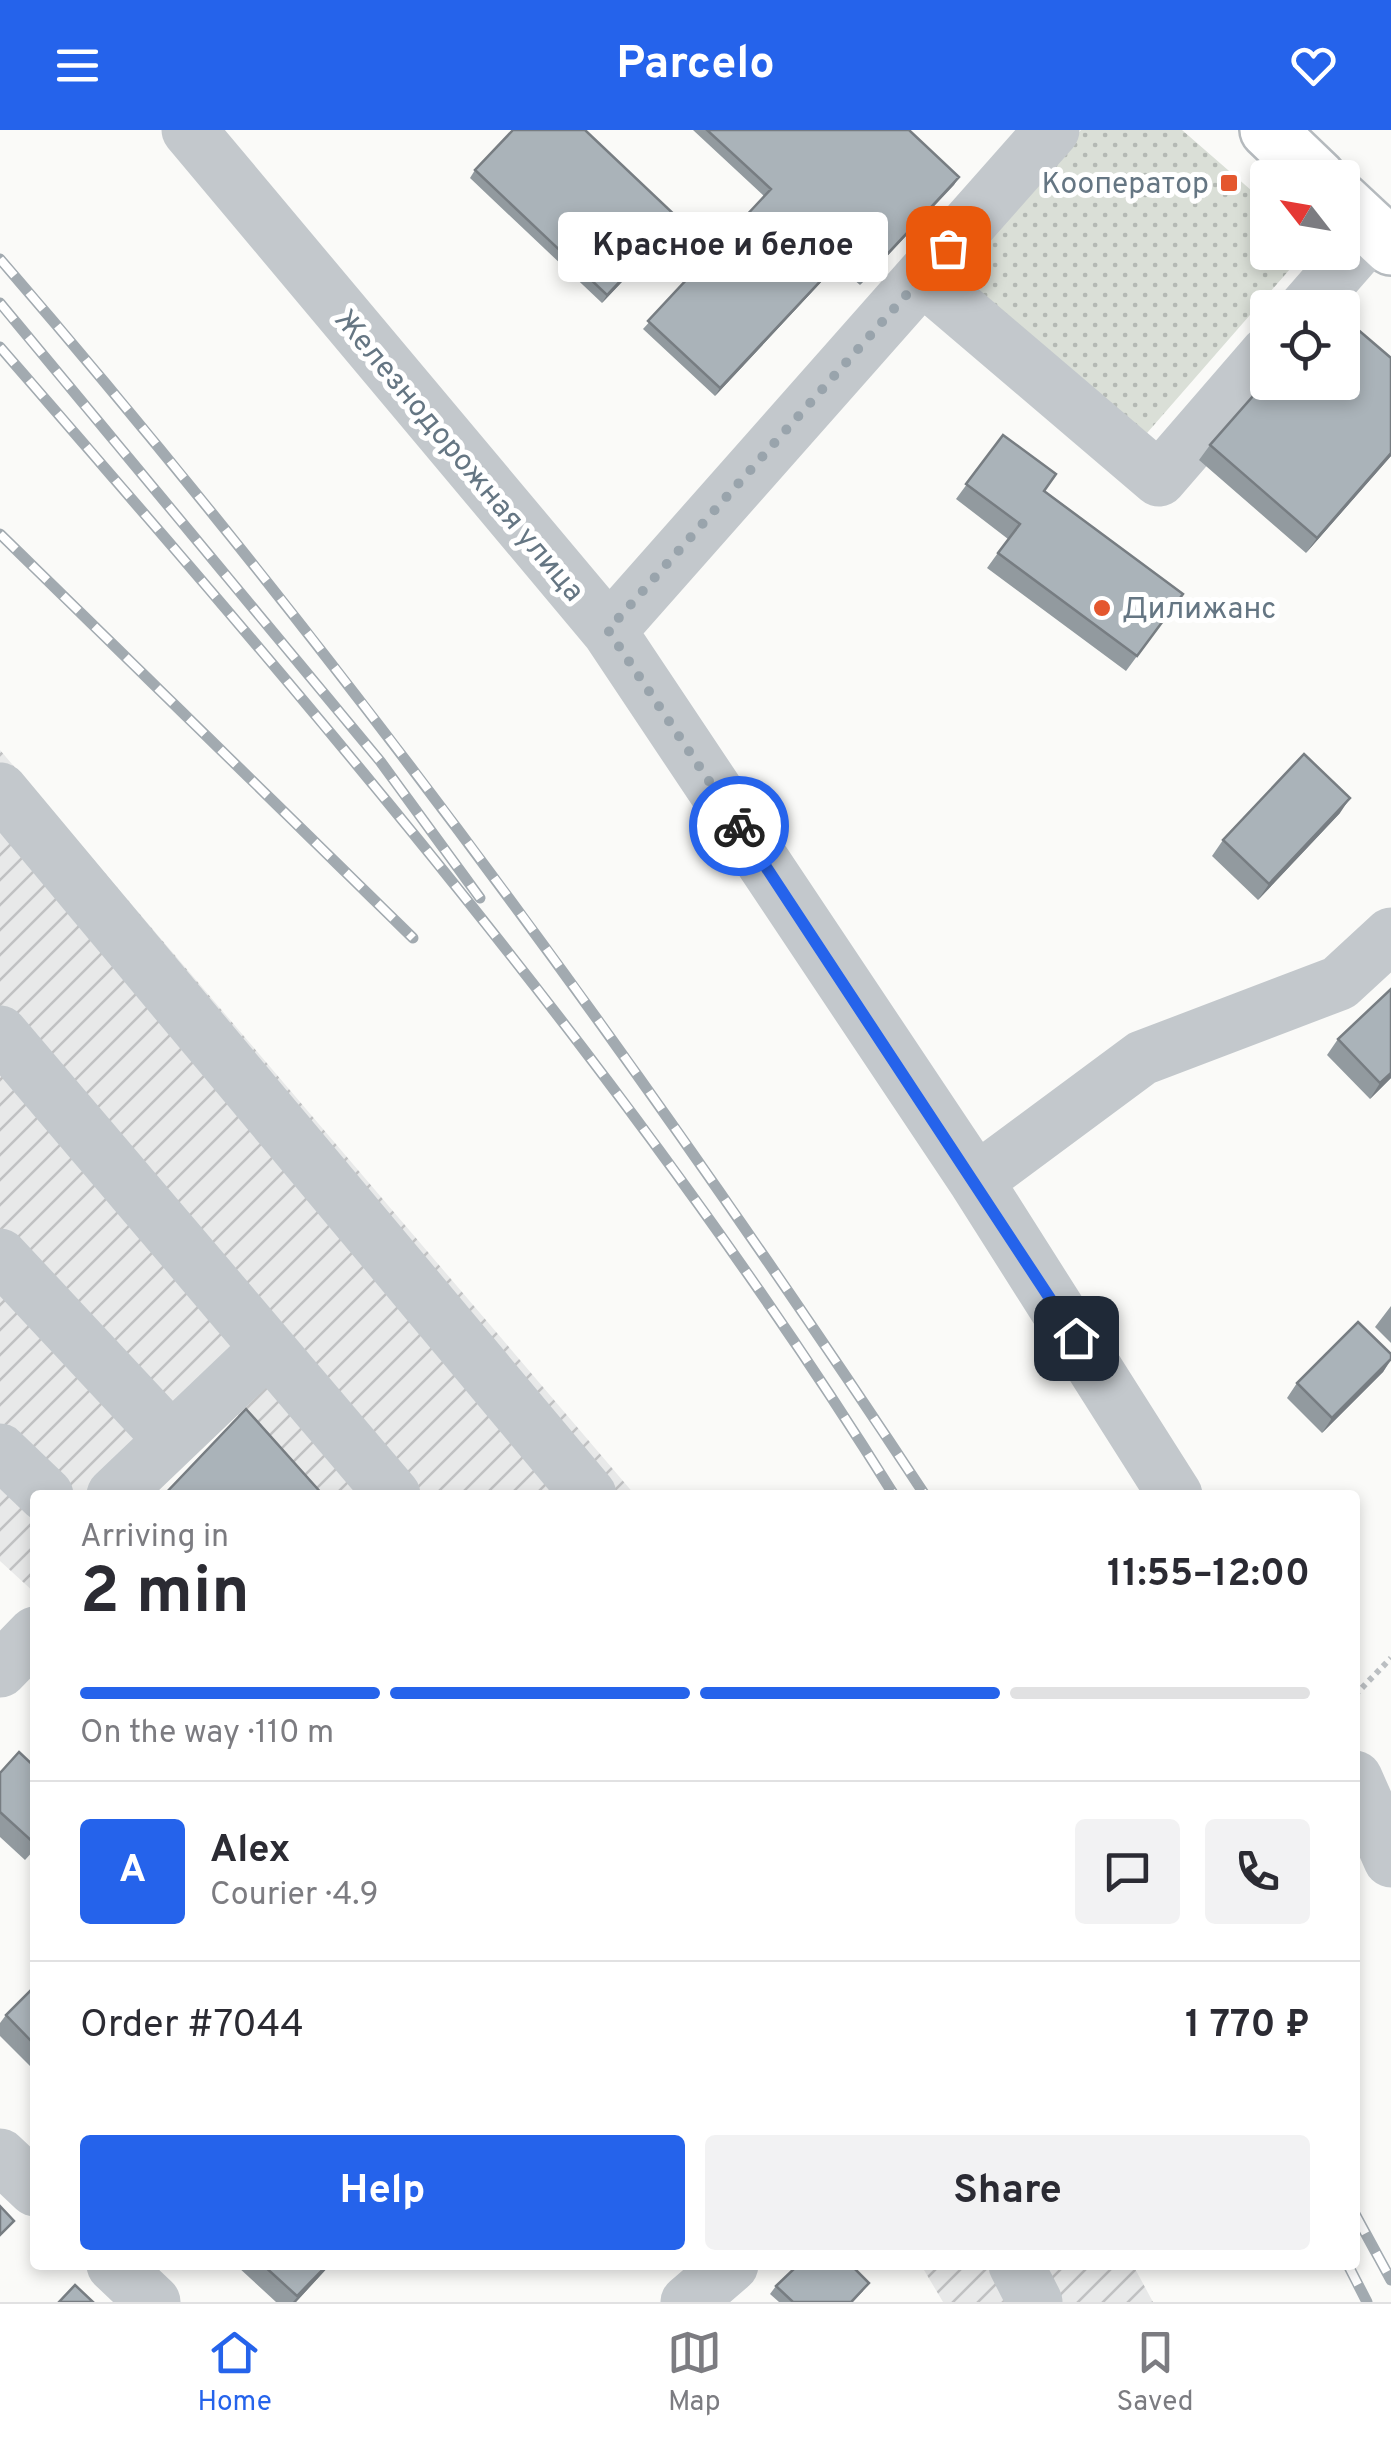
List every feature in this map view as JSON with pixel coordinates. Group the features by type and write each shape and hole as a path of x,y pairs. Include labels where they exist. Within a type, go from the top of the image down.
{"main road":[{"path":"1268,130 1299,160"}],"street":[{"name":"Железнодорожная улица","path":"188,130 608,630 976,1181 1172,1490"},
{"path":"608,630 1052,130"},
{"path":"1320,290 1369,226"},
{"path":"922,277 1159,479 1250,374"},
{"path":"0,790 585,1490"},
{"path":"976,1181 1142,1058 1340,983 1391,935"},
{"path":"0,1033 388,1490"},
{"path":"0,1256 170,1438"},
{"path":"119,1490 268,1348"},
{"path":"0,1451 41,1490"},
{"path":"0,1670 30,1639"},
{"path":"1366,1779 1391,1860"},
{"path":"0,2156 30,2184"},
{"path":"119,2270 153,2302"},
{"path":"688,2302 725,2270"},
{"path":"1019,2270 1036,2302"}],"path":[{"path":"1360,1690 1391,1658"}],"shaded area":[{"path":"1081,130 1182,130 1250,189 1250,270 1289,270 1272,290 1250,290 1250,315 1147,433 953,275"},
{"path":"0,750 631,1490 306,1490 221,1397 135,1490 30,1490 30,1588 0,1561"},
{"path":"924,2270 1136,2270 1153,2302 943,2302"}],"building":[{"path":"513,130 585,130 679,219 607,295 475,170"},
{"path":"707,130 909,130 959,177 865,278 843,257 720,388 648,321 771,189"},
{"path":"1360,331 1391,358 1391,453 1317,538 1210,445 1250,399 1360,400"},
{"path":"1003,435 1056,474 1044,491 1183,594 1137,656 998,553 1020,524 966,484"},
{"path":"1304,754 1350,798 1269,884 1223,840"},
{"path":"1391,989 1391,1073 1380,1083 1338,1039"},
{"path":"1358,1322 1391,1354 1391,1359 1332,1418 1297,1383"},
{"path":"246,1409 319,1490 169,1490"},
{"path":"19,1752 30,1762 30,1839 0,1812 0,1773"},
{"path":"30,1991 30,2040 6,2015"},
{"path":"0,2206 14,2221 0,2235"},
{"path":"268,2270 322,2270 297,2296"},
{"path":"793,2270 856,2270 869,2283 851,2302 793,2302 776,2286"},
{"path":"75,2285 93,2302 59,2302"}],"railway":[{"path":"0,259 247,556 482,862 708,1175 922,1490"},
{"path":"0,303 380,761 480,898"},
{"path":"0,347 355,762 582,1047 795,1342 891,1490"},
{"path":"0,534 413,938"},
{"path":"1360,2223 1391,2280"},
{"path":"1351,2270 1367,2302"}],"way so far":[{"path":"739,826 608,630 948,248"}],"place":[{"name":"Кооператор","path":"1229,183"},
{"name":"Красное и белое","path":"948,248"},
{"name":"Дилижанс","path":"1102,608"}],"route":[{"path":"739,826 1076,1338"}]}
